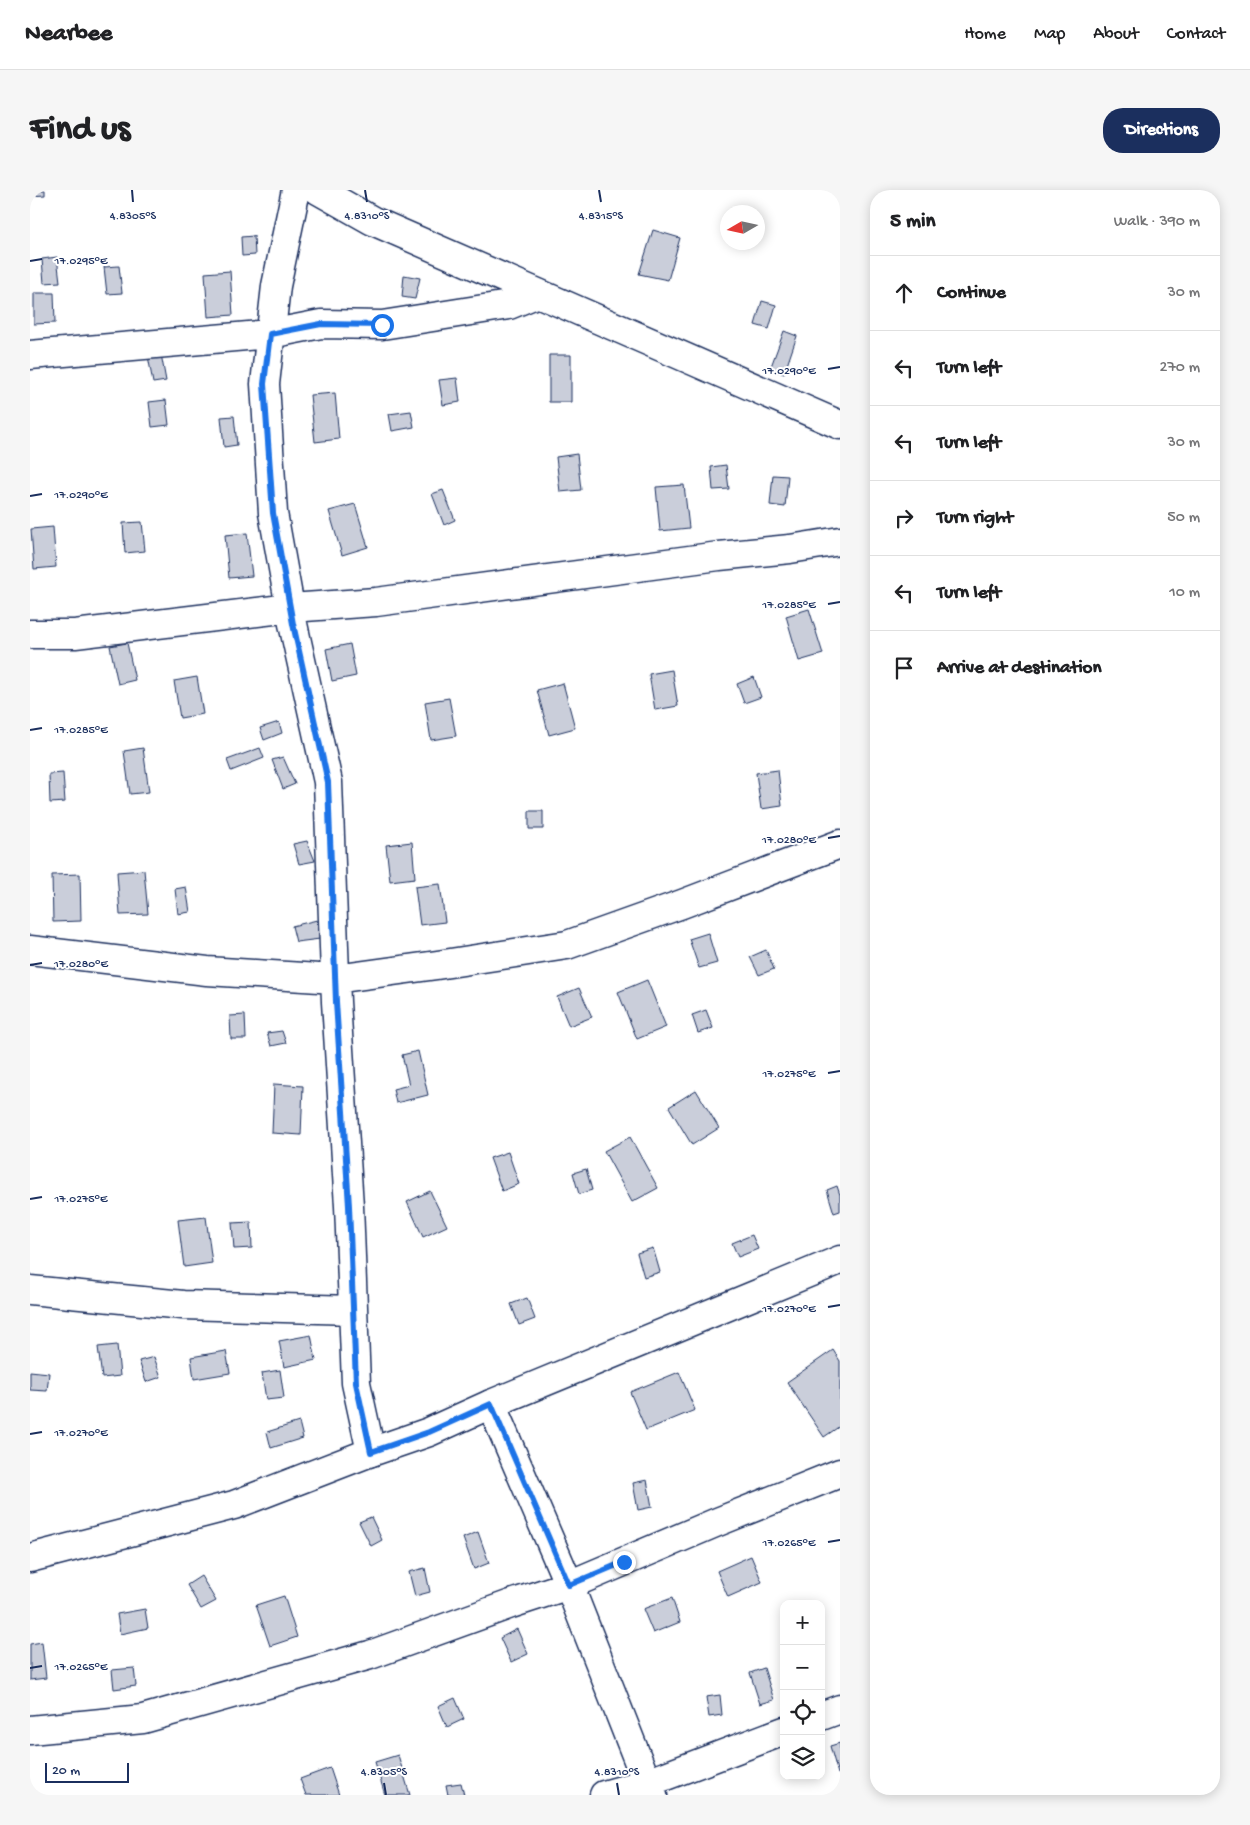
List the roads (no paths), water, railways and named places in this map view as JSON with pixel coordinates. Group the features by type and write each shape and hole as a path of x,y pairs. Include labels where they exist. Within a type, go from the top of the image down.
{"street":[{"path":"296,190 276,286 264,384 273,513 290,608 328,782 335,979 349,1206 356,1383 371,1452"},
{"path":"318,190 373,222 840,425"},
{"path":"30,355 270,334 321,324 382,325 509,305 538,293"},
{"path":"30,634 75,634 290,608 376,602 840,541"},
{"path":"30,950 207,971 335,979 567,945 840,844"},
{"path":"30,1558 234,1505 371,1452 429,1432 491,1404 840,1260"},
{"path":"30,1290 183,1305 353,1310"},
{"path":"491,1404 569,1585 650,1789"},
{"path":"30,1730 143,1719 370,1655 569,1585 715,1523 840,1473"},
{"path":"825,1715 840,1709"},
{"path":"604,1795 650,1789 780,1732"}]}
